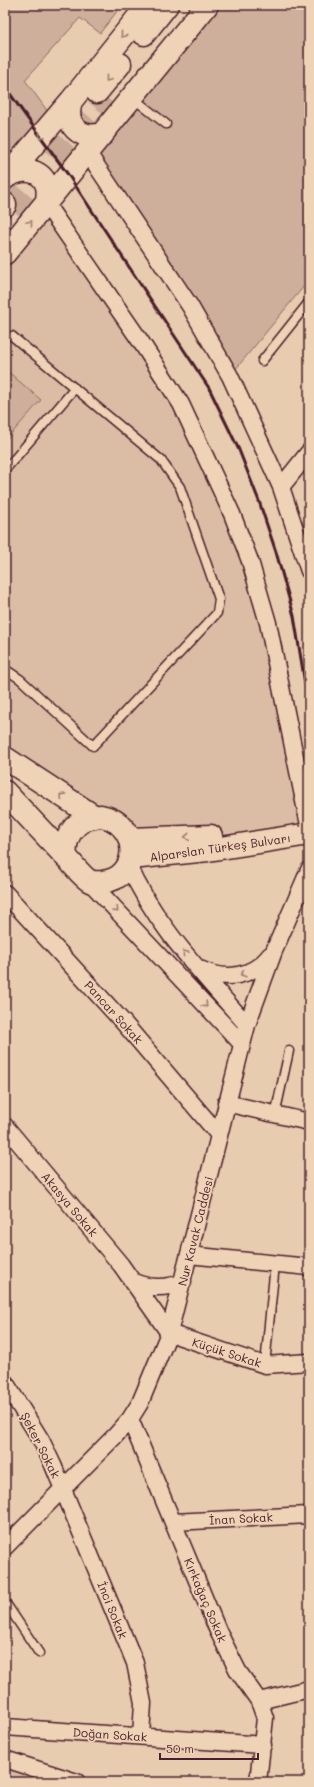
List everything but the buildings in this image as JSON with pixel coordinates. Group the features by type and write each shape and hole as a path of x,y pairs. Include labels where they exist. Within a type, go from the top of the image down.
{"main road":[{"path":"5,253 103,134 114,97 152,5"},
{"path":"6,178 152,5"},
{"path":"114,97 190,5"},
{"path":"114,97 207,5"},
{"path":"71,101 68,109 69,116 76,129 88,136 103,134"},
{"path":"6,178 14,172 22,170 31,170 38,174 48,187 49,196 46,204"},
{"path":"5,758 95,817"},
{"path":"5,792 66,857 90,881 101,882 112,880 121,873 130,854 124,828 119,823 108,818 95,817 83,820 73,828 67,839 66,857"},
{"name":"Alparslan Türkeş Bulvarı","path":"130,854 206,836 280,828 309,823"},
{"name":"Alparslan Türkeş Bulvarı","path":"130,854 208,850 309,834"}],"street":[{"path":"88,153 190,306 230,376 281,488 309,571"},
{"path":"46,204 141,342 181,404 232,514 250,561 268,623 309,823"},
{"path":"281,488 309,452"},
{"path":"130,854 137,884 163,925 198,969 247,1025"},
{"name":"Nur Kavak Caddesi","path":"5,1547 130,1419 140,1404 169,1333 183,1282 226,1103 247,1025 274,951 309,870"},
{"path":"90,881 242,1044"},
{"name":"Pancar Sokak","path":"5,893 123,1022 219,1135"},
{"path":"198,969 210,974 234,976 257,968 274,951"},
{"path":"226,1103 309,1122"},
{"name":"Akasya Sokak","path":"5,1126 82,1217 134,1282 169,1333"},
{"path":"189,1256 309,1268"},
{"path":"134,1282 142,1286 158,1288 183,1282"},
{"name":"Küçük Sokak","path":"169,1333 266,1365 309,1362"},
{"name":"Şeker Sokak","path":"5,1382 41,1440 63,1488"},
{"name":"Kırkağaç Sokak","path":"130,1419 218,1631 238,1671 260,1701 264,1718 263,1745 258,1782"},
{"name":"İnci Sokak","path":"63,1488 135,1663 143,1703 141,1736"},
{"name":"İnan Sokak","path":"173,1522 309,1515"},
{"path":"260,1701 309,1689"},
{"name":"Doğan Sokak","path":"5,1727 263,1745"},
{"path":"5,1759 77,1782"}],"lane":[{"path":"114,97 166,124"},
{"path":"262,361 309,302"},
{"path":"5,669 20,679 93,746 217,613 219,609 219,599 180,487 161,460 12,336"},
{"path":"5,470 75,388"},
{"path":"276,1114 289,1051"},
{"path":"266,1365 275,1264"},
{"path":"5,1602 39,1653"}],"shaded area":[{"path":"5,5 122,5 100,33 80,18 25,80 48,112 5,163"},
{"path":"219,5 309,5 309,280 230,376 94,161"},
{"path":"52,212 181,404 250,561 309,822 280,828 206,836 130,839 5,758 5,441 41,400 5,369 5,268"},
{"path":"5,369 41,400 5,441"},
{"path":"5,1759 77,1782 5,1782"}],"tunnel":[{"path":"5,204 97,92"},
{"path":"18,215 112,102"}],"railway":[{"path":"5,87 69,176 209,388 239,450 259,501 276,552 294,616 309,708"}]}
